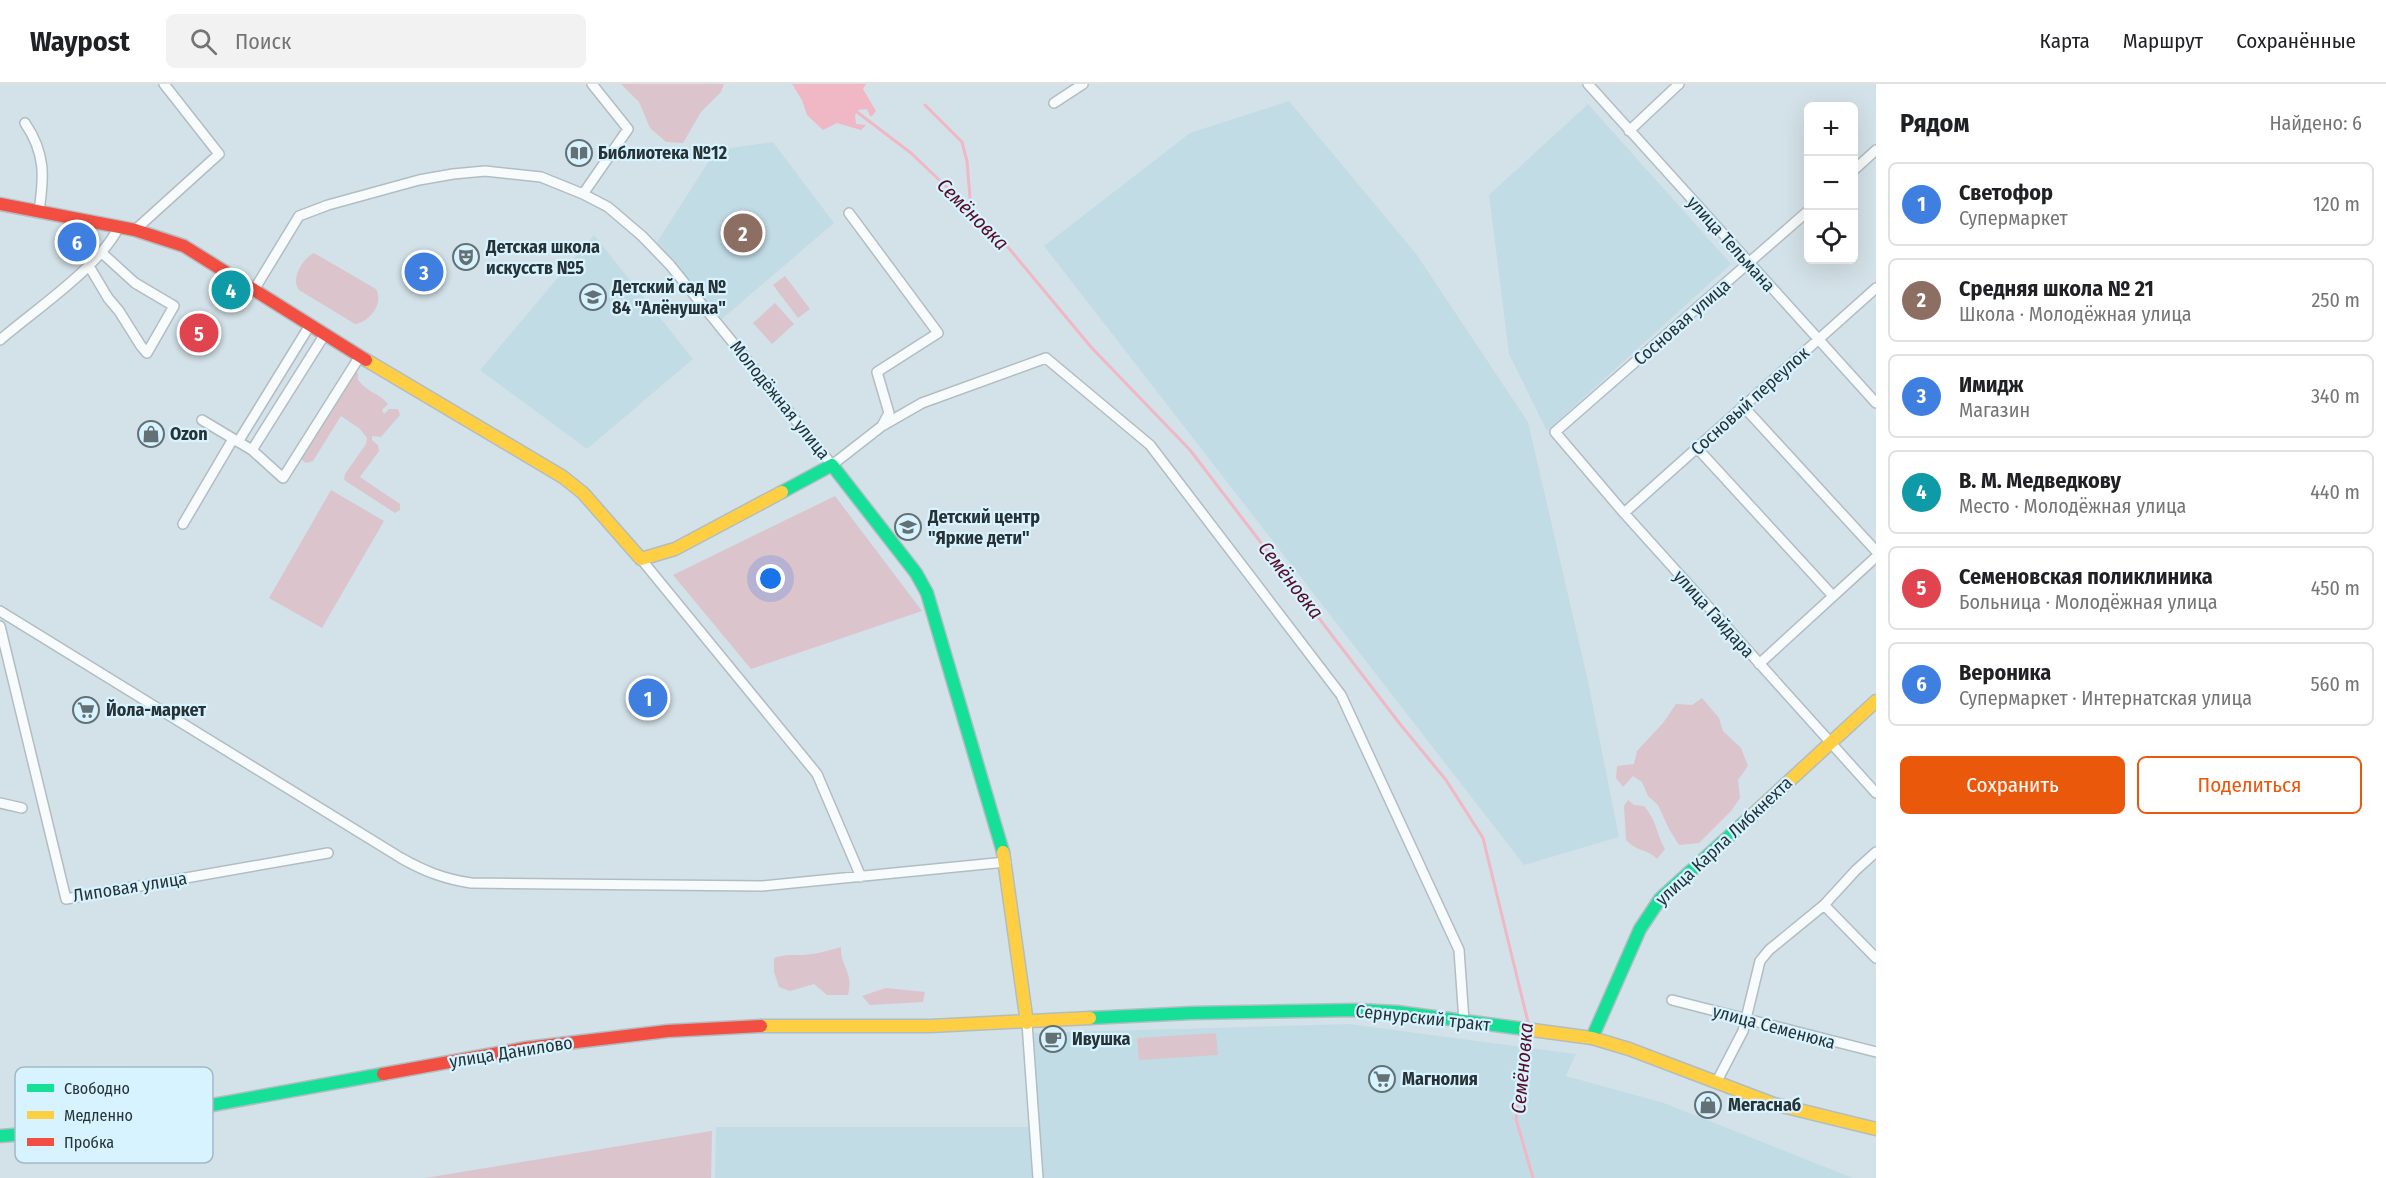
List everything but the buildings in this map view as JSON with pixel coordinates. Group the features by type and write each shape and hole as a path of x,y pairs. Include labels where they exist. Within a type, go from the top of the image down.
{"main road":[{"path":"0,204 135,230 184,246 360,356 563,477 583,493 640,559 675,549 832,465"},
{"name":"Молодёжная улица","path":"832,465 916,573 927,593 1006,862 1027,1023"},
{"name":"улица Карла Либкнехта","path":"1592,1038 1640,929 1659,899 1876,701"},
{"name":"Сернурский тракт","path":"1027,1023 1192,1013 1356,1010 1397,1012 1592,1038 1629,1049 1774,1104 1876,1129"},
{"name":"улица Данилово","path":"213,1105 526,1048 668,1031 780,1025 930,1026 1027,1023"},
{"name":"улица Данилово","path":"0,1136 15,1135"}],"street":[{"path":"135,230 219,154 164,84"},
{"path":"583,194 628,129 592,84"},
{"path":"1054,103 1083,84"},
{"name":"улица Тельмана","path":"1588,84 1876,403"},
{"path":"1629,131 1679,84"},
{"path":"25,123 33,135 41,156 44,178 39,211"},
{"path":"1858,166 1876,150"},
{"name":"Молодёжная улица","path":"254,290 299,216 328,205 419,180 453,174 485,171 541,177 608,207 670,265 832,465"},
{"path":"849,213 938,333 877,372 889,413 882,426"},
{"name":"Сосновая улица","path":"1555,432 1804,215"},
{"path":"0,340 89,266 112,241 119,227"},
{"path":"89,266 108,298 147,353 174,306 135,283 102,253"},
{"name":"Сосновый переулок","path":"1624,513 1876,288"},
{"path":"183,524 310,325"},
{"path":"252,450 325,334"},
{"path":"202,420 252,450 283,478 360,356"},
{"path":"832,465 882,426 922,403 1046,358 1150,445 1341,695 1459,950 1464,1021"},
{"path":"1743,406 1876,551"},
{"name":"улица Гайдара","path":"1555,432 1624,513 1876,793"},
{"path":"1697,448 1833,596"},
{"path":"1759,664 1876,557"},
{"path":"640,559 816,774 861,877"},
{"path":"0,610 401,858 428,873 450,880 471,883 762,886 1006,862"},
{"name":"Липовая улица","path":"0,626 66,899 328,853"},
{"path":"0,803 22,808"},
{"path":"1716,1083 1743,1030 1760,961 1768,950 1824,905 1876,852"},
{"path":"1824,905 1876,958"},
{"name":"улица Семенюка","path":"1672,1000 1876,1052"},
{"path":"1027,1023 1038,1178"}],"shaded area":[{"path":"621,84 724,84 721,92 701,112 683,143 666,142 650,128 639,102"},
{"path":"792,84 866,84 863,89 876,111 870,116 867,109 858,110 855,115 856,124 866,125 861,130 837,123 823,130 807,115 802,100"},
{"path":"1289,101 1417,255 1528,422 1588,681 1619,837 1524,865 1044,246 1190,133"},
{"path":"1588,104 1731,264 1547,431 1509,354 1489,195"},
{"path":"773,142 834,223 722,319 657,242 716,150"},
{"name":"Детский сад № 84 \"Алёнушка\"","path":"594,235 693,359 587,449 480,370"},
{"path":"314,253 376,289 377,306 366,320 355,324 299,290 296,280 299,269"},
{"path":"785,276 810,309 798,318 773,285"},
{"path":"775,303 794,324 772,344 753,323"},
{"path":"354,373 358,373 358,380 362,384 388,404 382,410 384,414 389,409 398,409 400,415 381,437 372,436 379,451 360,477 400,504 400,510 395,513 344,480 345,474 366,444 367,438 360,429 341,416 313,461 306,463 300,458"},
{"path":"331,490 384,521 322,628 269,598"},
{"path":"835,496 922,611 751,669 673,575"},
{"path":"1702,698 1719,718 1723,731 1741,748 1748,766 1738,780 1740,798 1731,811 1699,843 1679,845 1658,805 1648,796 1642,782 1633,776 1623,787 1616,778 1617,766 1634,764 1637,751 1663,723 1676,704 1692,705"},
{"path":"1628,800 1634,805 1644,806 1652,817 1665,849 1657,859 1626,840 1624,806"},
{"path":"841,947 849,980 848,995 827,995 814,984 790,991 779,987 774,972 774,958 785,955 813,954"},
{"path":"886,988 925,992 923,1002 870,1005 862,996"},
{"path":"1349,1024 1576,1054 1566,1076 1664,1103 1853,1178 715,1178 716,1127 1031,1127 1034,1033"},
{"path":"1216,1033 1218,1055 1139,1060 1137,1038"},
{"path":"711,1131 711,1178 425,1178"}],"waterway":[{"path":"925,105 962,142 967,161 971,210"},
{"name":"Семёновка","path":"856,109 911,153 1002,240 1091,347 1190,450 1400,724 1446,780 1483,838 1529,1026"},
{"name":"Семёновка","path":"1528,1033 1516,1119 1533,1178"}],"traffic: fast":[{"path":"782,492 832,465 916,573 927,593 1003,852"},
{"path":"1592,1038 1640,929 1660,899 1749,818"},
{"path":"1090,1018 1192,1013 1356,1010 1397,1012 1525,1029"},
{"path":"213,1105 383,1074"},
{"path":"0,1136 15,1135"}],"traffic: slow":[{"path":"366,360 563,477 583,493 641,559 675,549 782,492"},
{"path":"1749,818 1876,701"},
{"path":"1003,852 1027,1023"},
{"path":"761,1026 930,1026 1090,1018"},
{"path":"1525,1029 1592,1038 1629,1049 1774,1104 1876,1129"}],"traffic: jam":[{"path":"0,204 135,230 184,246 366,360"},
{"path":"383,1074 526,1048 668,1031 761,1026"}],"place":[{"name":"Библиотека №12","path":"579,153"},
{"name":"Средняя школа № 21","path":"743,233"},
{"name":"Вероника","path":"77,242"},
{"name":"Детская школа искусств №5","path":"466,257"},
{"name":"Имидж","path":"424,272"},
{"name":"В. М. Медведкову","path":"231,290"},
{"name":"Детский сад № 84 \"Алёнушка\"","path":"593,297"},
{"name":"Семеновская поликлиника","path":"199,333"},
{"name":"Ozon","path":"151,434"},
{"name":"Детский центр \"Яркие дети\"","path":"908,527"},
{"name":"Светофор","path":"648,698"},
{"name":"Йола-маркет","path":"86,710"},
{"name":"Ивушка","path":"1053,1039"},
{"name":"Магнолия","path":"1382,1079"},
{"name":"Мегаснаб","path":"1708,1105"}]}
